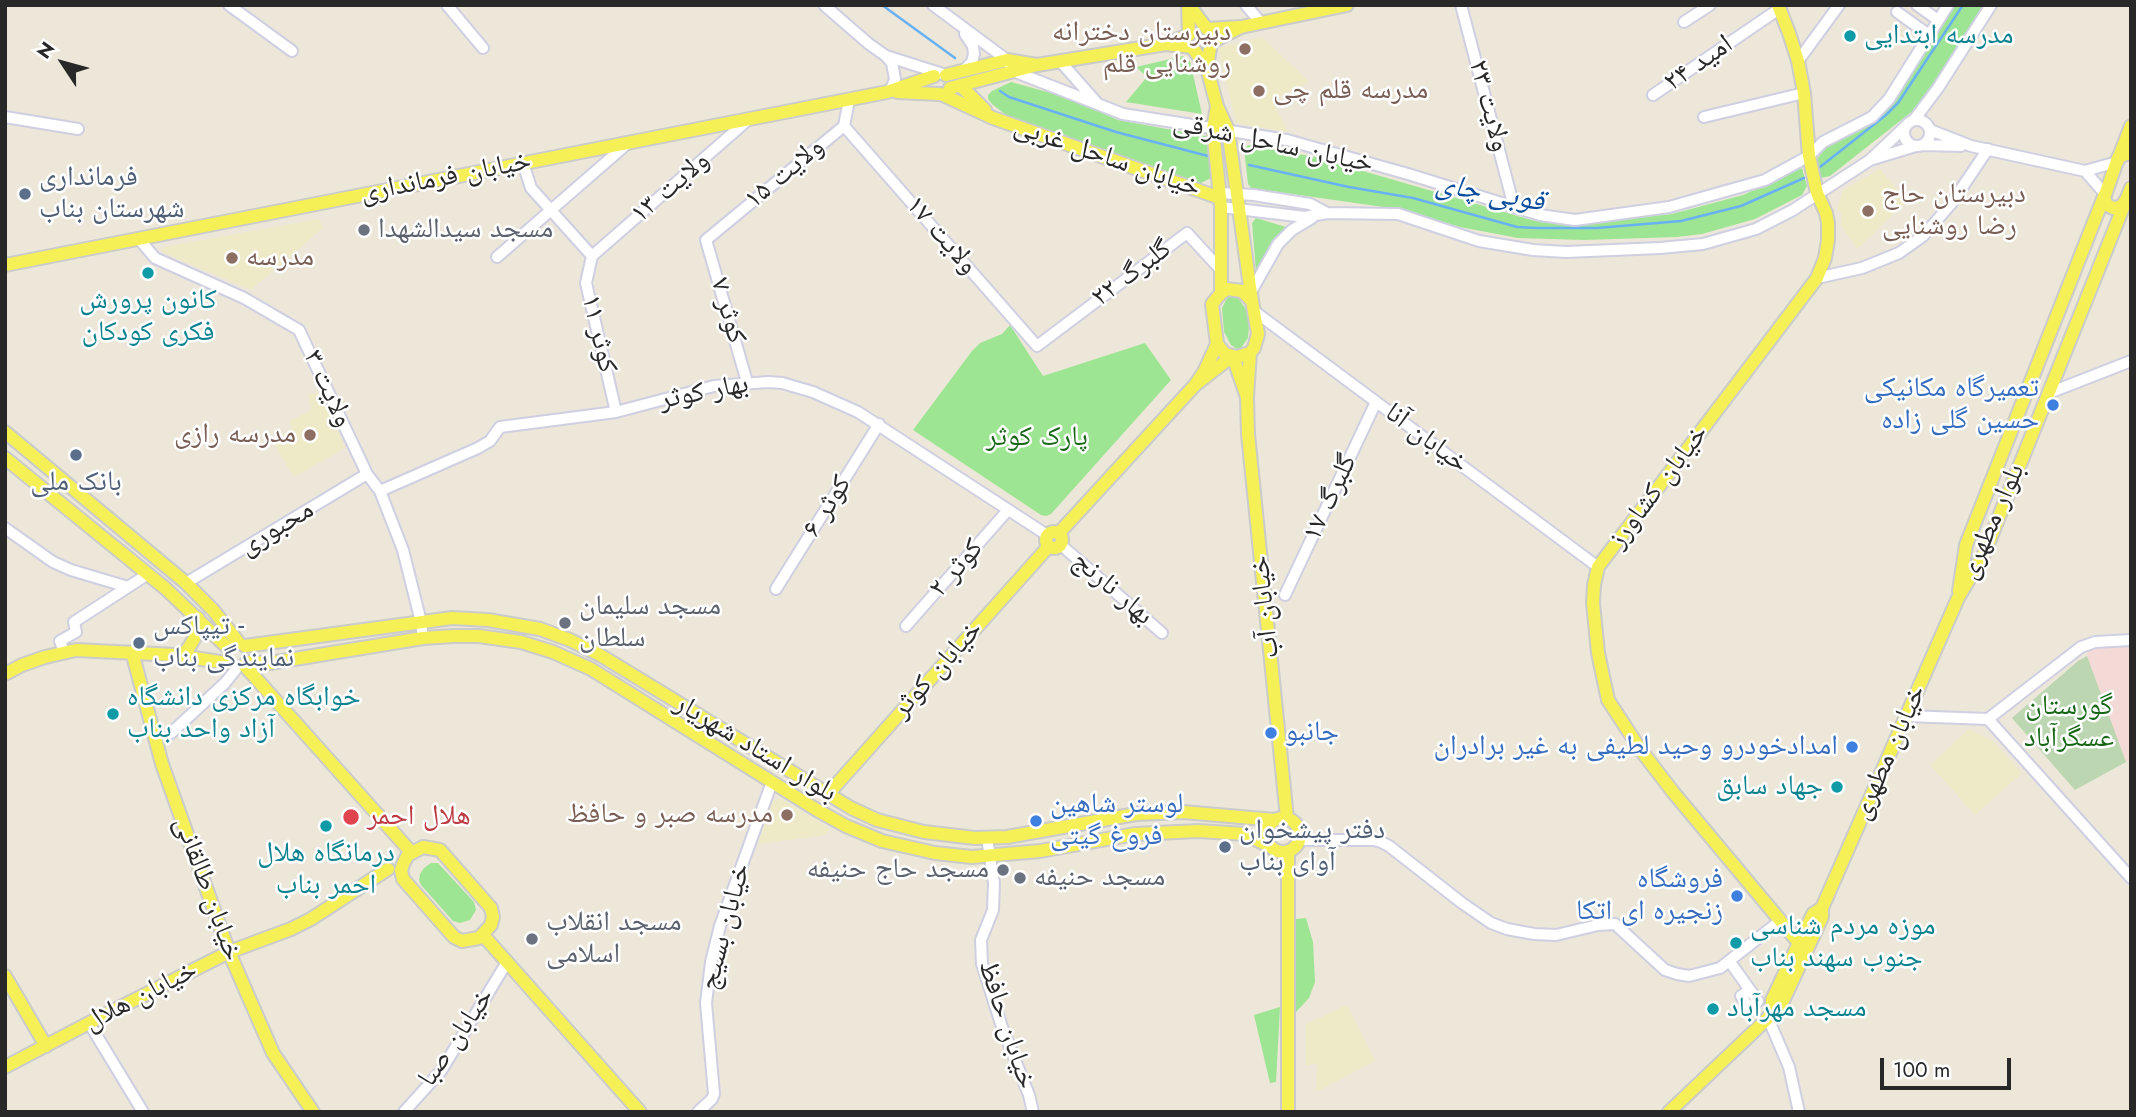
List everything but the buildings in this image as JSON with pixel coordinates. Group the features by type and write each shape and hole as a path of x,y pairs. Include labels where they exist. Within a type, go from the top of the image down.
{"main road":[{"path":"1189,5 1212,35 1208,68 1217,106 1228,131 1238,193 1239,207 1252,301 1257,341 1250,353 1244,356 1232,357 1225,354 1217,344 1212,309 1216,298 1221,292 1235,289 1248,295 1252,301"},
{"path":"1189,5 1190,41 1208,68"},
{"path":"1190,41 1192,29 1198,26 1207,29 1241,27 1296,10 1347,5"},
{"name":"خیابان کشاورز","path":"1778,7 1798,61 1804,93 1809,156 1829,231 1825,258 1817,278 1598,567 1593,603 1598,653 1608,700 1640,749 1673,792 1799,943"},
{"path":"1190,41 1202,50 1211,42 1241,27"},
{"name":"خیابان فرمانداری","path":"944,84 964,70 1037,65 1190,41"},
{"name":"خیابان فرمانداری","path":"5,265 887,92 944,84 1010,66"},
{"name":"خیابان ساحل غربی","path":"944,84 993,118 1221,199"},
{"name":"خیابان ساحل غربی","path":"944,84 993,118"},
{"path":"1217,106 1213,129 1221,199 1221,292"},
{"path":"2117,162 2131,126"},
{"path":"2117,162 2121,156 2131,154"},
{"name":"بلوار مطهری","path":"1958,598 1966,545 2117,162"},
{"name":"بلوار مطهری","path":"1958,598 1984,554 2131,188"},
{"path":"2105,194 2107,205 2113,208 2121,207 2128,200"},
{"path":"2089,232 2094,227 2105,227 2110,233 2110,240"},
{"name":"خیابان کوثر","path":"828,794 1195,385 1217,344"},
{"name":"خیابان آب","path":"1250,353 1248,434 1281,819"},
{"name":"خیابان کوثر","path":"1195,385 1232,357"},
{"name":"خیابان آب","path":"1232,357 1247,397"},
{"path":"5,432 186,583 229,628 234,646"},
{"path":"5,458 198,618 234,646 248,651 239,665"},
{"path":"1970,535 1969,541 1977,549 1985,548 1989,542"},
{"name":"خیابان مطهری","path":"1669,1112 1781,1005 1822,917 1822,908 1958,598"},
{"path":"5,674 22,665 76,650 181,655 194,639 198,618"},
{"name":"بلوار استاد شهریار","path":"181,655 465,618 526,626 556,634 600,655 828,794 862,813 894,825 944,835 987,838 1136,814 1184,812 1281,819"},
{"name":"بلوار استاد شهریار","path":"181,655 239,665 270,663 424,638 479,636 521,642 554,652 591,669 833,819 883,841 935,853 972,857 1040,851 1135,834 1178,831 1245,834 1271,847"},
{"path":"234,646 223,657 239,665 262,685 410,853"},
{"name":"خیابان طالقانی","path":"132,652 162,764 229,952 273,1053 313,1112"},
{"path":"1281,819 1297,824 1300,840 1288,851 1279,851 1271,847 1266,832 1271,823 1281,819"},
{"path":"423,847 440,849 491,908 491,925 483,935 471,941 454,937 418,897 402,874 404,862 410,853 423,847"},
{"path":"1288,851 1288,1112"},
{"name":"خیابان هلال","path":"5,1067 229,952 271,938 301,924 388,869"},
{"name":"خیابان مطهری","path":"1770,1015 1772,1000 1799,943 1814,914 1822,908"},
{"path":"483,935 640,1112"},
{"path":"5,976 46,1046"}],"street":[{"path":"229,5 292,51"},
{"path":"447,5 483,48"},
{"path":"824,5 886,56 944,84"},
{"path":"933,5 954,22 973,46 972,62 964,70"},
{"path":"1246,5 1261,23"},
{"name":"ولایت ۲۳","path":"1461,5 1514,207"},
{"path":"1684,22 1710,5"},
{"path":"1798,61 1839,5"},
{"path":"1917,5 1938,20"},
{"name":"خیابان ساحل شرقی","path":"954,22 1010,66 1123,114 1287,140 1540,215 1575,220 1669,207 1765,180 1809,156 1823,142 1872,117 1889,99 1948,5"},
{"name":"خیابان ساحل غربی","path":"1221,199 1239,207 1305,216 1327,213 1398,214 1479,241 1533,250 1566,252 1703,244 1756,229 1793,211 1870,160 1910,123 1938,88 1991,5"},
{"name":"امید ۲۴","path":"1653,95 1778,7"},
{"path":"1897,12 1929,35"},
{"path":"886,56 895,79 887,92"},
{"path":"1060,61 1099,105"},
{"path":"1704,117 1804,93"},
{"name":"ولایت ۱۵","path":"706,240 844,126 849,100"},
{"path":"5,117 78,129"},
{"name":"ولایت ۱۳","path":"592,256 749,119"},
{"path":"1930,130 1930,137 1920,146 1909,144 1905,137 1910,123 1922,121 1930,130 1971,146 2085,171 2117,162"},
{"name":"ولایت ۱۷","path":"844,126 1037,346"},
{"path":"497,257 628,143"},
{"name":"خیابان ساحل غربی","path":"1870,160 1920,146 1971,146"},
{"path":"1817,278 1862,268 1899,253 1923,236 1951,204 1988,149"},
{"path":"523,163 531,188 592,256"},
{"path":"2085,171 2105,194"},
{"name":"خیابان ساحل غربی","path":"1221,199 1238,193 1310,204 1327,213"},
{"path":"1252,301 1270,257 1285,236 1301,223 1327,213"},
{"name":"گلبرگ ۲۲","path":"1037,346 1187,233 1221,270"},
{"name":"ولایت ۳","path":"139,239 155,258 244,298 299,330 367,474 380,491 403,550 424,638"},
{"name":"کوثر ۷","path":"706,240 747,382"},
{"name":"کوثر ۱۱","path":"592,256 586,282 616,412"},
{"name":"خیابان آنا","path":"1252,301 1376,402 1598,567"},
{"path":"2049,393 2131,361"},
{"name":"بهار کوثر","path":"380,491 478,448 490,441 500,427 616,412 700,388 768,382 797,387 838,402 879,424 1054,540"},
{"name":"گلبرگ ۱۷","path":"1285,595 1376,402"},
{"name":"کوثر ۶","path":"776,589 879,424"},
{"name":"محبوری","path":"186,583 367,474"},
{"name":"کوثر ۲","path":"906,626 1008,510"},
{"path":"5,528 53,562 128,587"},
{"name":"بهار نارنج","path":"1054,540 1163,633"},
{"path":"64,652 60,641 76,632 74,622 148,574"},
{"path":"1906,716 1989,719 2081,647 2095,642 2131,640"},
{"path":"262,685 262,673 270,663"},
{"path":"171,733 225,683 239,665"},
{"path":"1989,719 2131,878"},
{"path":"710,743 720,728"},
{"name":"خیابان بسیج","path":"698,1112 714,1094 706,1003 711,962 720,926 772,782"},
{"name":"خیابان حافظ","path":"987,838 994,883 993,911 981,940 982,964 1033,1112"},
{"path":"1300,840 1371,840 1385,844 1490,923 1507,929 1556,935 1598,925 1615,924 1665,970 1677,974 1689,976 1720,968 1780,921"},
{"path":"388,869 410,853"},
{"path":"388,869 402,874"},
{"path":"1730,961 1750,990"},
{"name":"خیابان صبا","path":"404,1112 441,1070 507,962"},
{"path":"1770,1015 1789,1067 1799,1112"},
{"path":"89,1023 143,1112"}],"shaded area":[{"name":"مدرسه قلم چی","path":"1262,37 1309,82 1272,100 1288,132 1236,123 1218,48"},
{"name":"دبیرستان حاج رضا روشنایی","path":"1880,169 1907,201 1857,249 1841,225 1841,214 1837,208 1843,190"},
{"name":"مدرسه","path":"319,219 323,228 251,290 162,252 163,247"},
{"name":"مدرسه رازی","path":"317,393 322,398 345,448 294,477 272,441 292,429 290,421 311,410 308,394"},
{"path":"2127,645 2131,648 2131,759 2125,762 2087,656 2088,650"},
{"path":"1969,729 1994,742 2022,773 1975,815 1930,765"},
{"name":"مدرسه صبر و حافظ","path":"780,798 830,829 826,835 758,844 771,801"},
{"path":"1347,1005 1375,1061 1316,1092 1317,1063 1306,1066 1306,1024"}],"green space":[{"path":"1954,5 1983,5 1933,85 1914,110 1830,176 1821,178 1816,161 1824,149 1863,129 1893,100"},
{"path":"1183,56 1190,61 1202,114 1126,102 1147,77 1136,67"},
{"path":"1011,82 1069,98 1118,120 1205,136 1210,140 1212,176 1201,183 1006,115 992,104 988,95"},
{"path":"1249,145 1315,157 1535,221 1595,222 1672,214 1743,195 1802,168 1807,186 1802,195 1755,219 1702,234 1584,240 1518,238 1460,227 1397,209 1251,188 1248,184 1244,149"},
{"path":"1256,218 1286,227 1265,254 1256,271 1252,223"},
{"path":"1228,296 1238,298 1246,309 1249,326 1248,338 1241,348 1237,349 1231,345 1224,332 1222,308"},
{"name":"پارک کوثر","path":"1010,325 1043,376 1145,343 1171,380 1051,514 1046,516 913,430 972,351 980,343 1002,334"},
{"name":"گورستان عسگرآباد","path":"2087,656 2126,762 2075,790 2012,718"},
{"path":"431,863 438,863 474,902 476,910 470,920 460,923 453,921 421,885 420,874"},
{"path":"1306,918 1313,942 1315,982 1309,998 1295,1013 1296,919"},
{"path":"1280,1007 1276,1082 1270,1083 1254,1015"}],"waterway":[{"name":"قوبی چای","path":"882,5 955,58"},
{"name":"قوبی چای","path":"1820,167 1898,103 1963,5"},
{"name":"قوبی چای","path":"1000,91 1009,97 1116,132 1208,156"},
{"name":"قوبی چای","path":"1249,165 1413,198 1517,227 1536,228 1597,228 1681,221 1741,206 1804,178"}],"place":[{"name":"مدرسه ابتدایی","path":"1850,36"},
{"name":"دبیرستان دخترانه روشنایی قلم","path":"1245,49"},
{"name":"مدرسه قلم چی","path":"1259,91"},
{"name":"فرمانداری شهرستان بناب","path":"25,194"},
{"name":"دبیرستان حاج رضا روشنایی","path":"1868,211"},
{"name":"مسجد سیدالشهدا","path":"364,230"},
{"name":"مدرسه","path":"232,258"},
{"name":"کانون پرورش فکری کودکان","path":"148,273"},
{"name":"تعمیرگاه مکانیکی حسین گلی زاده","path":"2053,405"},
{"name":"مدرسه رازی","path":"310,435"},
{"name":"بانک ملی","path":"76,455"},
{"name":"مسجد سلیمان سلطان","path":"565,623"},
{"name":"تیپاکس - نمایندگی بناب","path":"139,643"},
{"name":"خوابگاه مرکزی دانشگاه آزاد واحد بناب","path":"113,714"},
{"name":"جانبو","path":"1271,733"},
{"name":"امدادخودرو وحید لطیفی به غیر برادران","path":"1852,747"},
{"name":"جهاد سابق","path":"1837,787"},
{"name":"مدرسه صبر و حافظ","path":"787,815"},
{"name":"هلال احمر","path":"351,817"},
{"name":"لوستر شاهین فروغ گیتی","path":"1036,821"},
{"name":"درمانگاه هلال احمر بناب","path":"326,826"},
{"name":"دفتر پیشخوان آوای بناب","path":"1225,847"},
{"name":"مسجد حاج حنیفه","path":"1003,870"},
{"name":"مسجد حنیفه","path":"1020,878"},
{"name":"فروشگاه زنجیره ای اتکا","path":"1737,896"},
{"name":"مسجد انقلاب اسلامی","path":"532,939"},
{"name":"موزه مردم شناسی جنوب سهند بناب","path":"1736,943"},
{"name":"مسجد مهرآباد","path":"1713,1009"}]}
